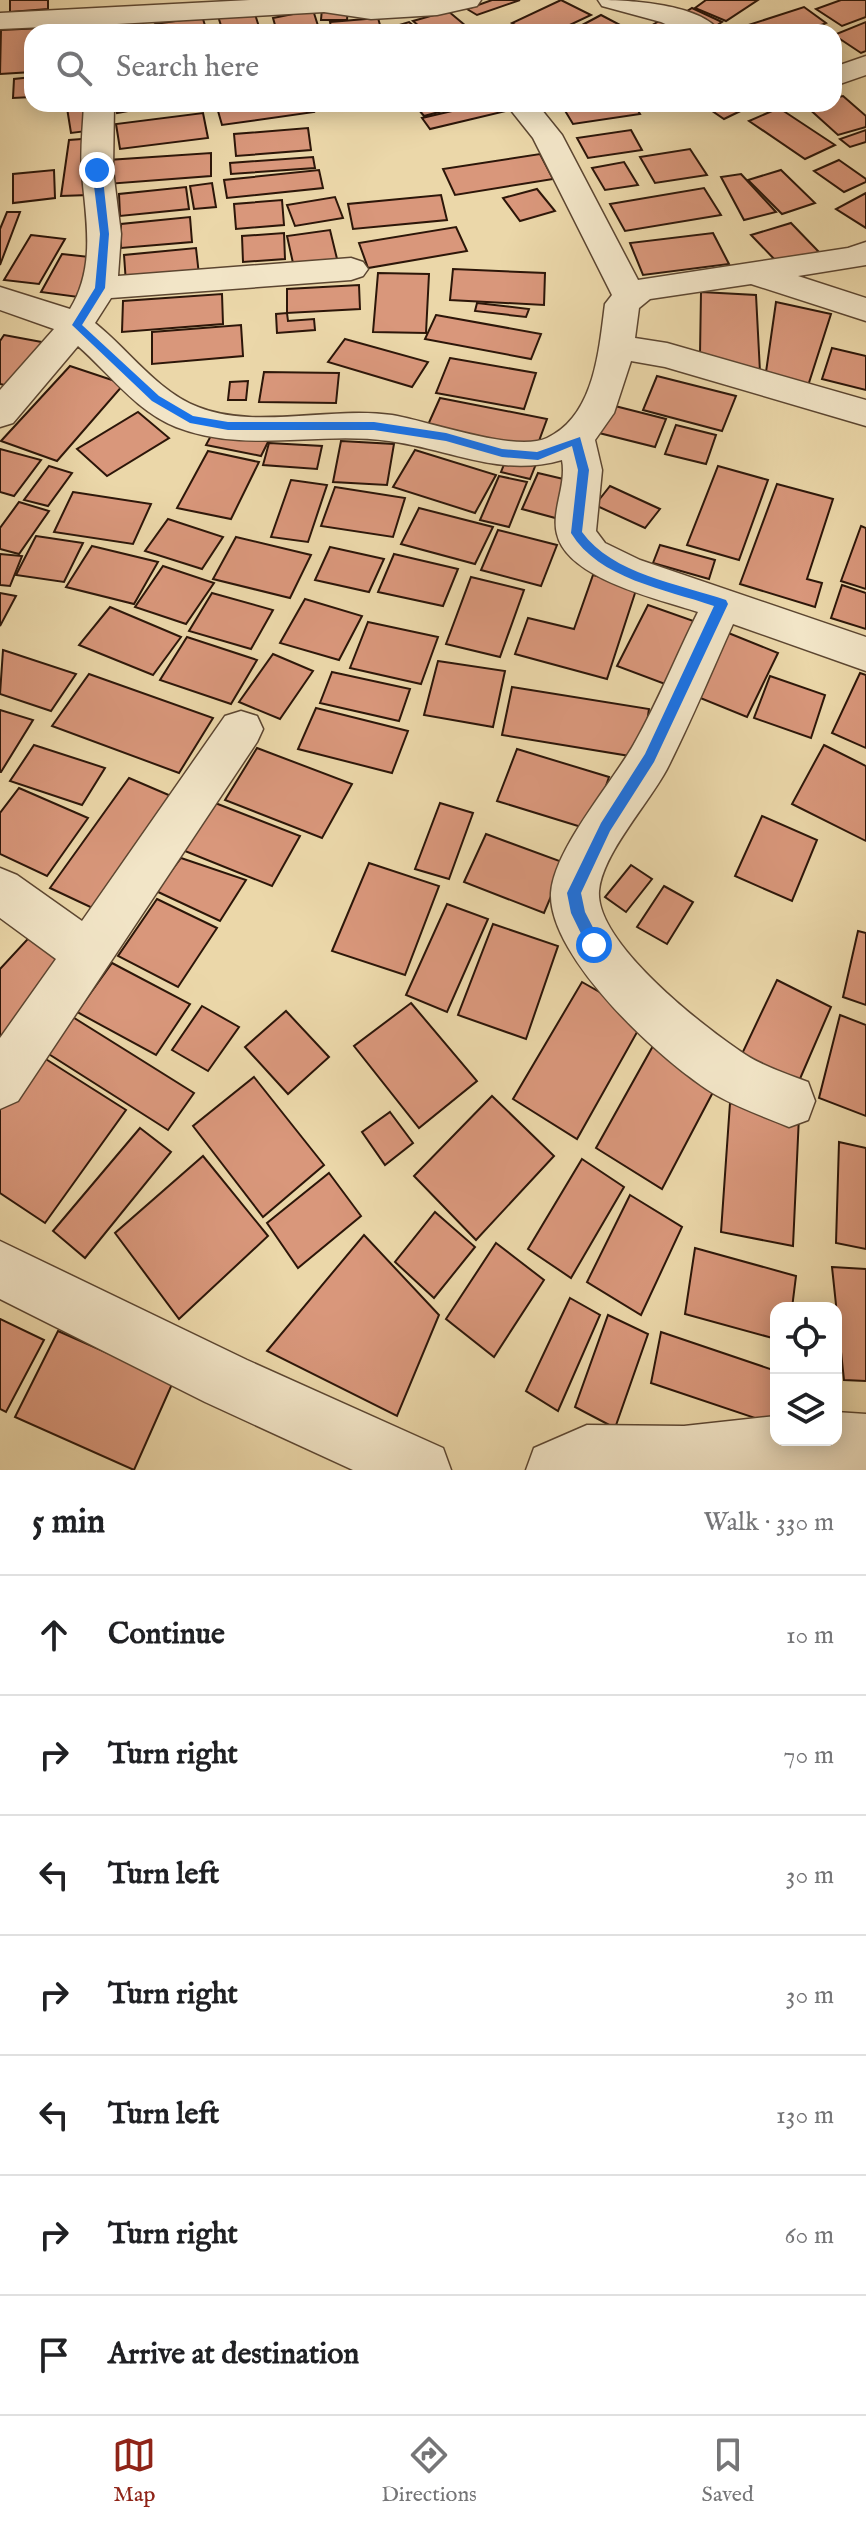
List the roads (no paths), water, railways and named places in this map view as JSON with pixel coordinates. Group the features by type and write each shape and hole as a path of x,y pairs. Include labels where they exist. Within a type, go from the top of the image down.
{"street":[{"path":"0,13 7,8 4,0"},
{"path":"108,24 324,4 371,11 437,7 467,0"},
{"path":"612,0 688,24"},
{"path":"0,21 65,16 93,24"},
{"path":"842,74 866,65"},
{"path":"0,414 77,325 100,288 105,234 97,170 99,112"},
{"path":"528,112 547,135 629,296"},
{"path":"0,298 77,325 155,399 190,419 228,426 374,426 446,437 502,453 538,456 577,440 592,418 611,378 622,304 629,296 640,290 855,257 866,252"},
{"path":"100,288 351,269"},
{"path":"753,274 866,310"},
{"path":"616,347 667,355 866,413"},
{"path":"577,440 583,470 576,533 591,554 626,571 866,654"},
{"path":"722,604 650,758 605,827 574,893 578,913 594,945 626,987 730,1074 789,1101"},
{"path":"0,1083 86,952 241,729"},
{"path":"0,890 86,952"},
{"path":"0,1269 226,1381 421,1470"},
{"path":"556,1470 587,1455 684,1456 827,1441 866,1444"}]}
